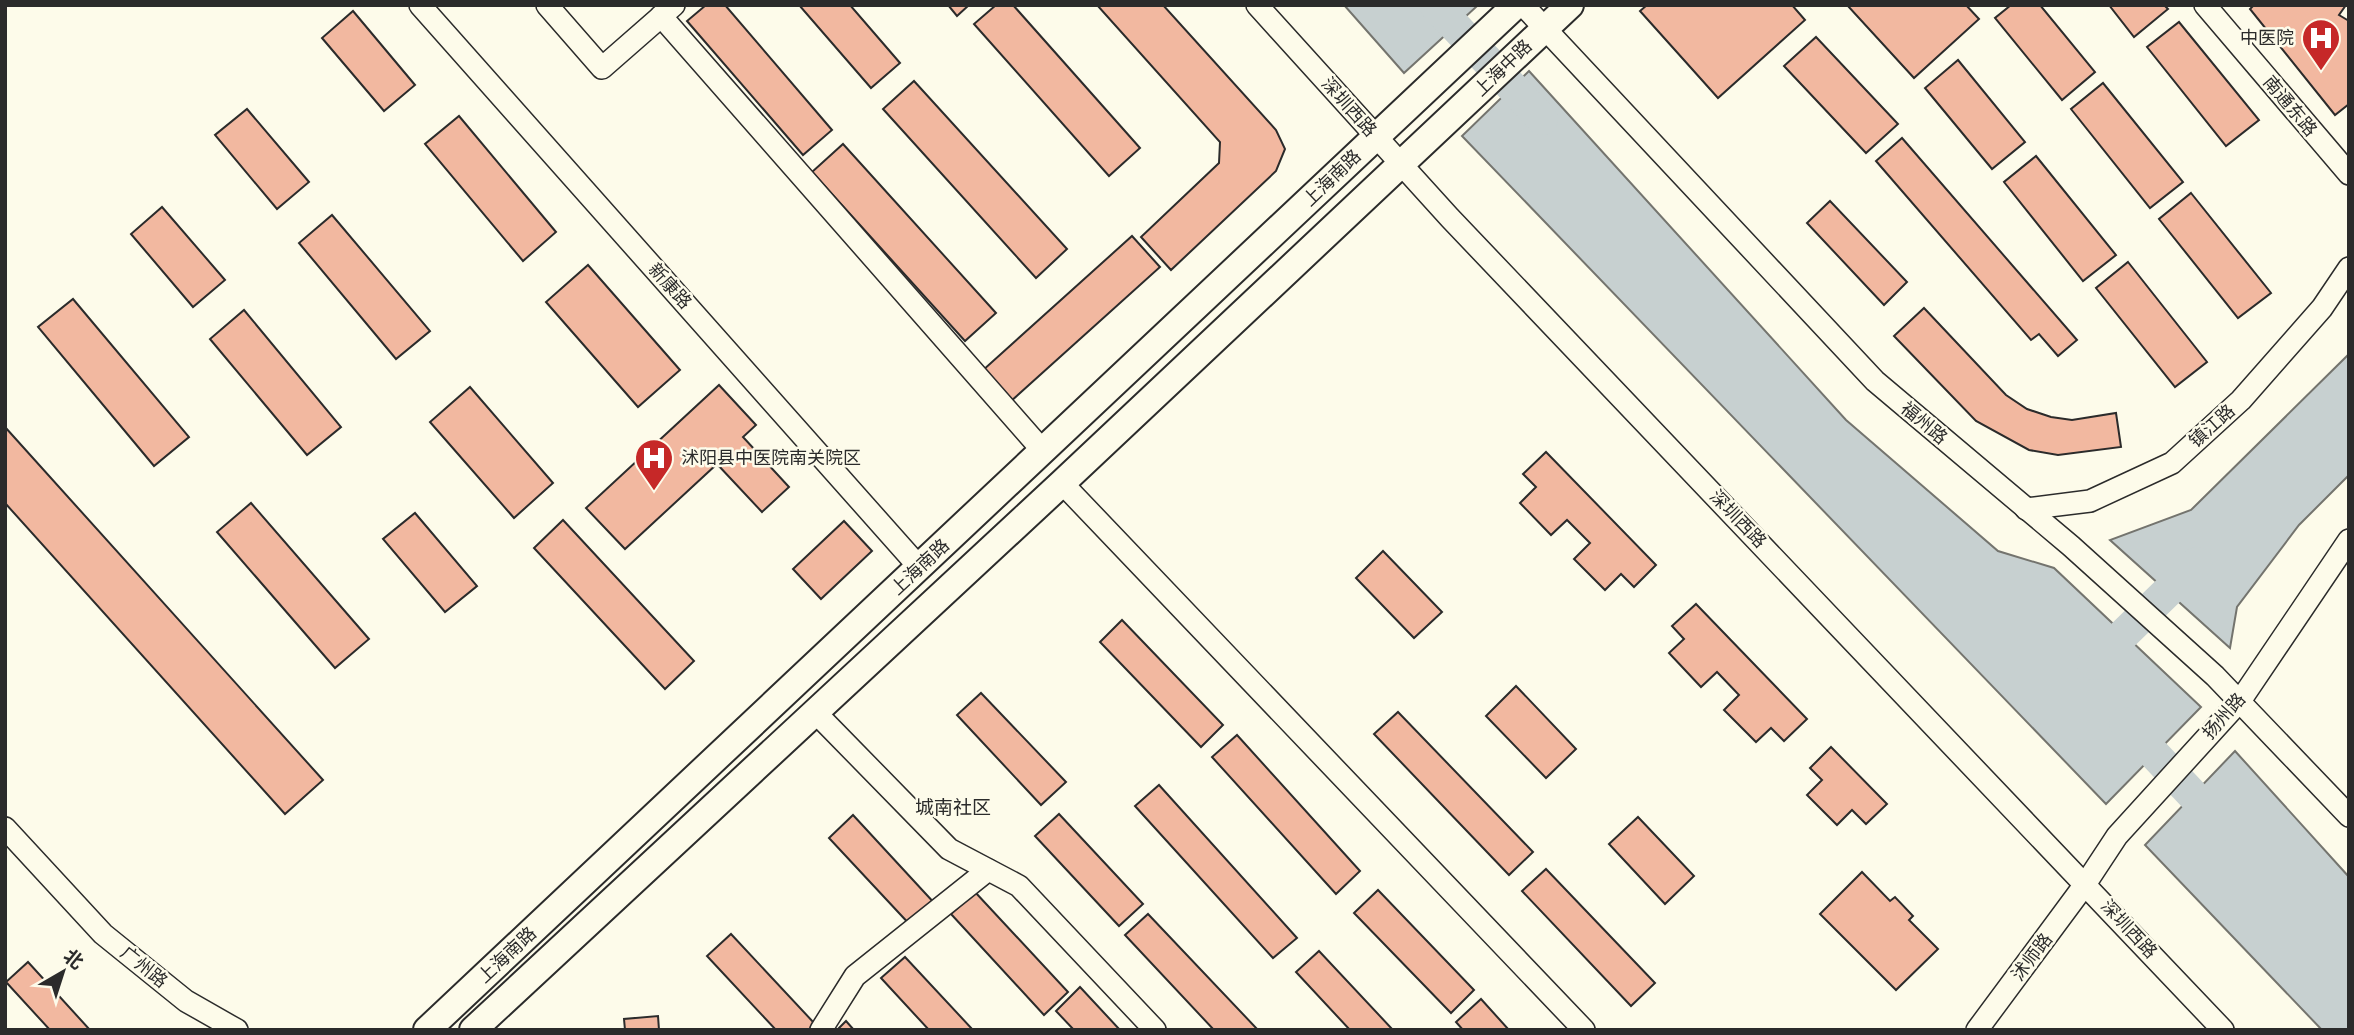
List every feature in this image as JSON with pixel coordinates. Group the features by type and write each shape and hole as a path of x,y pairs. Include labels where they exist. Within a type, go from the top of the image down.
{"main road":[{"name":"上海中路","path":"1436,131 1570,5"},
{"name":"上海中路","path":"1411,103 1516,8"},
{"name":"上海南路","path":"427,1030 1411,103"},
{"name":"上海南路","path":"473,1030 1436,131"}],"street":[{"name":"新康路","path":"420,5 920,568"},
{"path":"547,5 603,68 668,11 1043,451"},
{"name":"深圳西路","path":"1256,5 1400,164 2223,1030"},
{"name":"南通东路","path":"2205,5 2349,174"},
{"name":"福州路","path":"1516,8 1538,34 1875,382 2071,546 2215,676 2349,816"},
{"name":"镇江路","path":"2025,509 2090,501 2172,463 2241,400 2322,308 2349,268"},
{"path":"1062,483 1584,1030"},
{"name":"扬州路","path":"2086,883 2117,836 2240,701 2349,540"},
{"path":"816,712 949,849 1019,886 1154,1030"},
{"name":"广州路","path":"5,828 103,934 186,1001 237,1030"},
{"path":"821,1030 855,976 988,870"},
{"name":"沭师路","path":"1977,1030 2086,883"}],"shaded area":[{"path":"1344,5 1474,5 1476,7 1404,73"},
{"path":"1529,71 1846,420 1998,551 2054,568 2201,707 2106,804 1462,136"},
{"path":"2349,354 2349,475 2299,525 2237,607 2230,648 2110,540 2191,510"},
{"path":"2235,751 2349,877 2349,1030 2322,1030 2145,845"}],"building":[{"path":"706,5 725,5 832,130 803,155 687,21"},
{"path":"799,5 850,5 900,63 871,88"},
{"path":"948,5 969,5 957,16"},
{"path":"996,5 1013,5 1140,148 1109,176 974,24"},
{"path":"1097,5 1163,5 1276,130 1285,149 1276,171 1171,270 1141,237 1219,163 1220,142"},
{"path":"1647,5 1792,5 1805,20 1718,98 1640,11"},
{"path":"1847,5 1966,5 1979,19 1914,78"},
{"path":"2011,5 2040,5 2095,72 2062,100 1995,18"},
{"path":"2109,5 2164,5 2168,9 2134,37"},
{"name":"中医院","path":"2254,5 2346,5 2339,15 2349,21 2349,104 2335,115 2250,9"},
{"path":"353,11 415,85 384,111 322,38"},
{"path":"2179,22 2259,120 2226,146 2147,47"},
{"path":"1816,37 1898,124 1866,153 1784,66"},
{"path":"1958,60 2025,142 1992,169 1925,88"},
{"path":"914,81 1067,249 1036,278 883,109"},
{"path":"2103,83 2183,182 2150,208 2071,109"},
{"path":"247,109 309,182 277,209 215,135"},
{"path":"459,116 556,232 523,261 425,144"},
{"path":"1902,138 2077,340 2058,356 2039,334 2031,340 1876,161"},
{"path":"843,144 996,313 965,341 812,172"},
{"path":"2036,156 2116,255 2083,281 2004,182"},
{"path":"2191,193 2271,293 2238,318 2159,219"},
{"path":"1830,201 1907,282 1884,305 1807,223"},
{"path":"162,207 225,280 193,307 131,234"},
{"path":"332,215 430,331 396,359 299,243"},
{"path":"1132,236 1160,267 1010,402 982,371"},
{"path":"2128,262 2207,362 2175,387 2096,288"},
{"path":"588,265 680,370 638,407 546,302"},
{"path":"73,299 189,437 154,466 38,327"},
{"path":"1924,308 2006,395 2027,409 2072,420 2116,413 2121,447 2058,455 2029,450 1976,421 1894,336"},
{"path":"244,310 341,427 307,455 210,339"},
{"path":"719,385 756,425 743,437 789,487 762,512 717,464 625,549 586,508"},
{"path":"470,387 553,483 514,518 430,422"},
{"path":"5,427 323,780 285,814 5,503"},
{"path":"1546,452 1656,565 1634,587 1621,574 1605,590 1574,559 1590,543 1567,520 1551,535 1520,503 1536,487 1523,474"},
{"path":"251,503 369,639 335,668 217,532"},
{"path":"415,513 477,586 445,612 383,539"},
{"path":"563,520 694,661 665,689 534,548"},
{"path":"844,521 872,551 821,599 793,569"},
{"path":"1383,551 1442,612 1414,638 1356,578"},
{"path":"1696,604 1807,719 1784,741 1771,728 1756,742 1724,710 1739,695 1717,672 1701,687 1669,653 1684,639 1672,626"},
{"path":"1122,620 1223,725 1201,747 1100,642"},
{"path":"1516,686 1576,749 1546,778 1486,716"},
{"path":"981,693 1066,782 1041,805 957,715"},
{"path":"1398,712 1533,852 1509,875 1374,734"},
{"path":"1237,735 1360,871 1336,894 1212,757"},
{"path":"1831,747 1887,804 1866,824 1852,810 1837,825 1807,795 1822,780 1810,768"},
{"path":"1159,785 1297,938 1273,958 1135,806"},
{"path":"1059,814 1143,904 1119,926 1035,836"},
{"path":"853,815 937,906 913,928 829,838"},
{"path":"1638,817 1694,876 1665,904 1609,844"},
{"path":"1546,869 1655,983 1631,1006 1522,891"},
{"path":"1862,872 1890,901 1895,897 1913,916 1909,920 1938,949 1896,990 1820,914"},
{"path":"1378,890 1474,990 1451,1013 1354,913"},
{"path":"975,892 1068,992 1044,1015 951,914"},
{"path":"1148,914 1258,1030 1214,1030 1125,935"},
{"path":"731,934 815,1024 809,1030 776,1030 707,956"},
{"path":"1319,951 1393,1030 1350,1030 1296,972"},
{"path":"905,957 973,1030 929,1030 881,978"},
{"path":"28,962 90,1030 50,1030 6,982"},
{"path":"1080,987 1120,1030 1074,1030 1056,1011"},
{"path":"1481,999 1509,1030 1463,1030 1456,1022"},
{"path":"658,1016 659,1030 625,1030 624,1019"},
{"path":"846,1021 854,1030 837,1030"}],"waterway":[{"path":"1435,5 1542,119"},
{"path":"2093,664 2197,563"},
{"path":"2125,723 2221,825"}],"place":[{"name":"中医院","path":"2321,72"},
{"name":"沭阳县中医院南关院区","path":"654,492"}],"district":[{"name":"城南社区","path":"953,807"}]}
